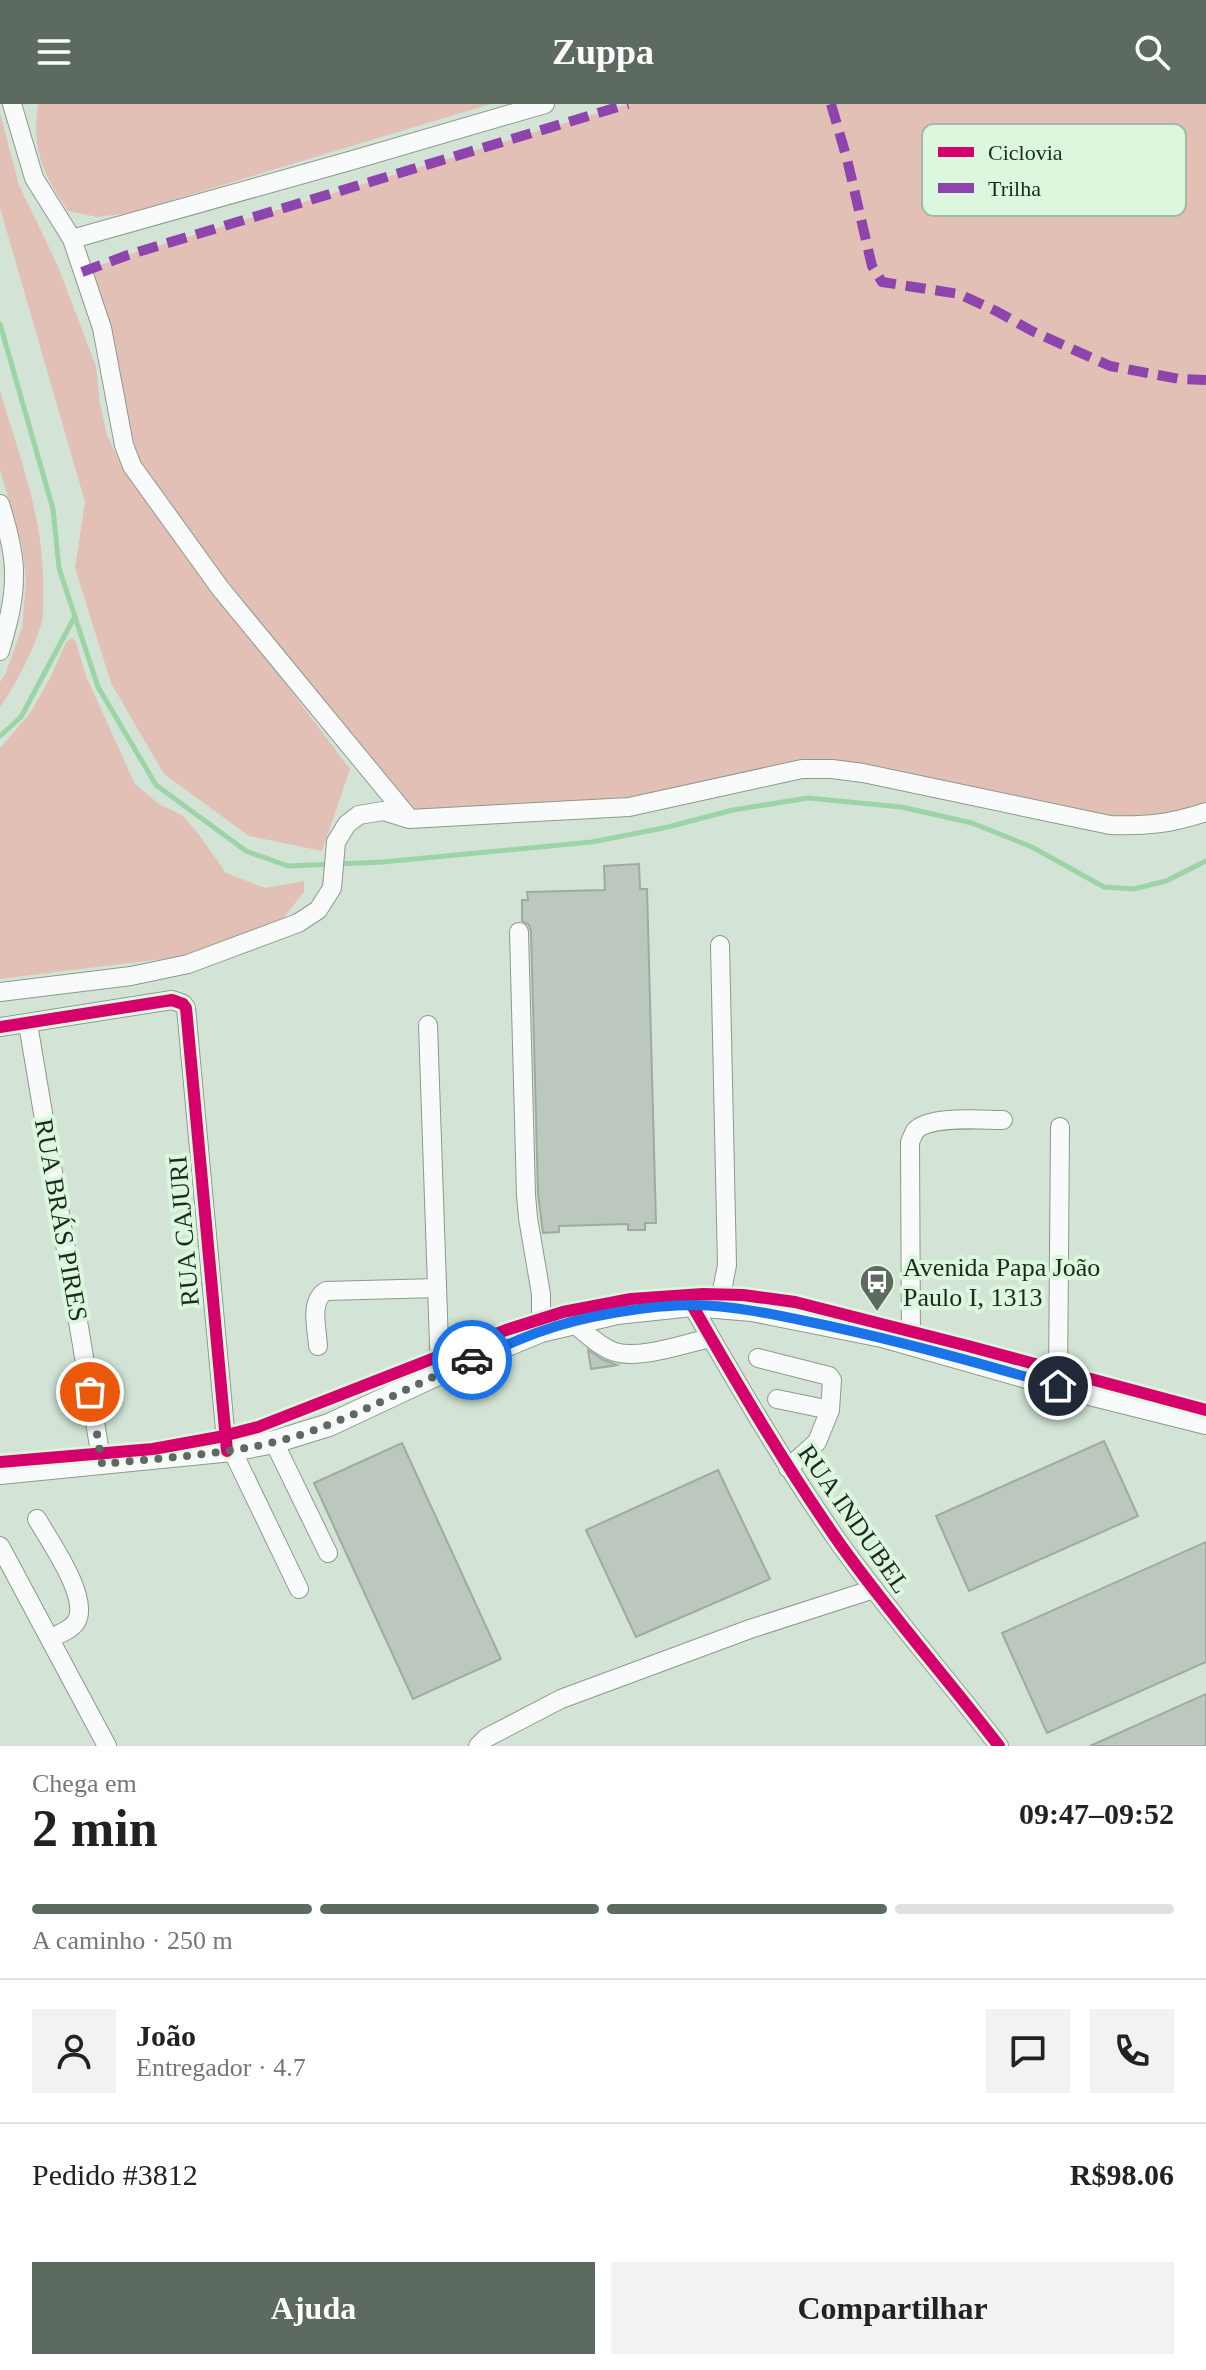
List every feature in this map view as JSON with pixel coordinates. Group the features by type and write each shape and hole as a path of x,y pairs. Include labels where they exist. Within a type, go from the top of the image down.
{"main road":[{"path":"0,1473 229,1451 274,1442 329,1425 440,1373 541,1331 617,1313 692,1305 767,1313 911,1344 1058,1386 1206,1423"}],"street":[{"path":"12,104 34,178 72,239 102,328 124,445 132,466 220,588 409,819"},
{"path":"72,239 545,104"},
{"path":"0,504 15,575 9,620 0,651"},
{"path":"0,992 131,976 188,964 298,923 318,910 332,888 336,842 347,824 359,815 383,811 409,819 629,807 802,769 832,769 1110,825 1148,826 1181,821 1206,812"},
{"path":"519,932 526,1195 541,1294 541,1331"},
{"path":"719,1306 727,1265 720,945"},
{"name":"RUA CAJURI","path":"28,1024 172,1000 186,1008 229,1451"},
{"path":"0,1027 28,1024"},
{"name":"RUA BRÁS PIRES","path":"28,1024 102,1464"},
{"path":"428,1025 440,1373"},
{"path":"911,1344 910,1142 914,1132 923,1125 937,1121 1003,1120"},
{"path":"1058,1386 1060,1127"},
{"path":"318,1346 315,1304 318,1295 326,1291 437,1288"},
{"name":"RUA INDUBEL","path":"692,1305 788,1468 874,1589 999,1746"},
{"path":"572,1322 614,1352 652,1351 711,1338"},
{"path":"758,1358 829,1376 832,1380 830,1410 817,1442 788,1468"},
{"path":"777,1399 830,1410"},
{"path":"274,1442 328,1553"},
{"path":"229,1451 299,1589"},
{"path":"37,1519 74,1586 80,1603 74,1625 50,1639"},
{"path":"0,1546 107,1746"},
{"path":"478,1746 486,1738 561,1699 750,1629 874,1589"}],"shaded area":[{"path":"38,104 491,104 130,213 97,217 68,211 52,185 38,148"},
{"path":"628,104 1206,104 1206,811 1148,826 832,769 629,807 409,819 132,466 82,272 128,255"},
{"path":"0,113 19,185 57,264 96,366 107,435 123,468 350,769 322,851 249,836 164,774 111,683 75,568 85,502 0,208"},
{"path":"0,391 36,517 43,569 43,606 42,621 33,647 0,707 0,682 22,628 26,580 22,545 0,470"},
{"path":"72,638 135,784 159,804 182,815 226,873 265,888 304,881 304,892 281,921 179,957 0,979 0,748 30,713 66,642"}],"building":[{"path":"639,864 640,889 647,889 656,1223 645,1223 645,1230 628,1230 628,1224 559,1226 559,1232 543,1233 538,1194 531,932 529,925 522,921 522,900 528,900 527,892 605,890 604,866"},
{"path":"588,1350 604,1360 617,1365 591,1369"},
{"path":"1104,1441 1138,1516 969,1591 936,1516"},
{"path":"402,1443 501,1659 413,1699 314,1483"},
{"path":"718,1470 770,1579 636,1637 586,1530"},
{"path":"1206,1542 1206,1662 1047,1733 1002,1633"},
{"path":"1206,1694 1206,1746 1090,1746"}],"waterway":[{"path":"0,324 53,509 59,568 98,687 156,785 246,851 288,866 383,862 592,842 733,810 808,798 901,807 972,823 1032,847 1104,887 1133,889 1166,881 1206,861"},
{"path":"0,736 21,717 75,616"}],"marked path":[{"path":"82,272 128,255 628,104"},
{"path":"831,104 872,266 882,282 959,294 1110,366 1179,379 1206,380"}],"cycle path":[{"path":"0,1027 172,1000 186,1008 227,1451"},
{"path":"0,1462 153,1449 219,1437 258,1427 506,1330 563,1312 631,1299 703,1294 743,1295 795,1302 1206,1410"},
{"path":"692,1305 763,1426 840,1544 999,1746"}],"way so far":[{"path":"90,1392 102,1464 244,1449 299,1435 329,1425 472,1360"}],"place":[{"name":"Avenida Papa João Paulo I, 1313","path":"877,1313"}],"route":[{"path":"472,1360 541,1331 572,1322 617,1313 692,1305 719,1306 882,1336 1058,1386"}]}
